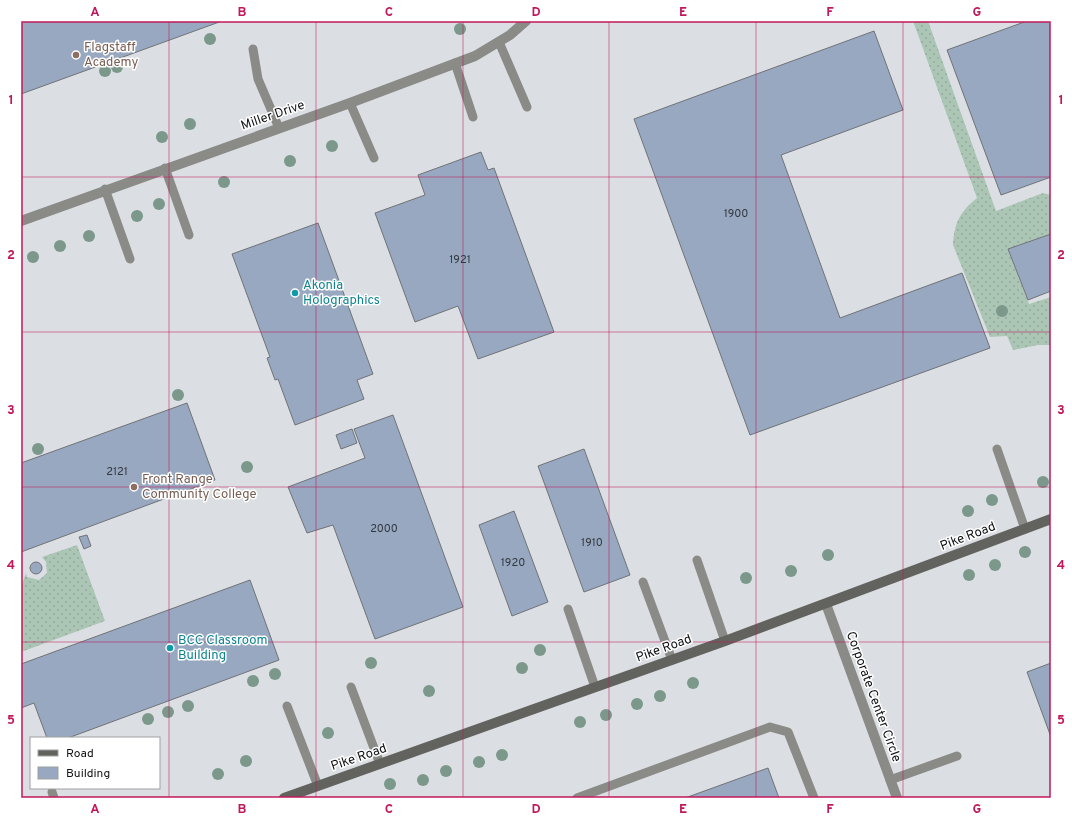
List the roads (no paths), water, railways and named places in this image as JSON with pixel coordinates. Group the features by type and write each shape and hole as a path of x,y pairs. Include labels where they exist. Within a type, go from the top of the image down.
{"main road":[{"name":"Pike Road","path":"284,798 726,641 1051,519"}],"street":[{"name":"Miller Drive","path":"21,221 105,189 350,103 475,56 499,42 526,21"},
{"name":"Corporate Center Circle","path":"826,604 897,798"}],"lane":[{"path":"499,42 527,107"},
{"path":"253,49 258,79 279,128"},
{"path":"456,63 473,118"},
{"path":"350,103 374,158"},
{"path":"165,168 189,235"},
{"path":"105,189 130,259"},
{"path":"997,449 1025,529"},
{"path":"697,560 726,641"},
{"path":"643,582 672,660"},
{"path":"568,610 595,687"},
{"path":"351,687 380,764"},
{"path":"288,706 318,786"},
{"path":"577,798 770,727 788,732 814,798"},
{"path":"890,780 957,756"}],"place":[{"name":"Flagstaff Academy","path":"76,55"},
{"name":"Akonia Holographics","path":"295,293"},
{"name":"Front Range Community College","path":"134,487"},
{"name":"BCC Classroom Building","path":"170,648"}]}
